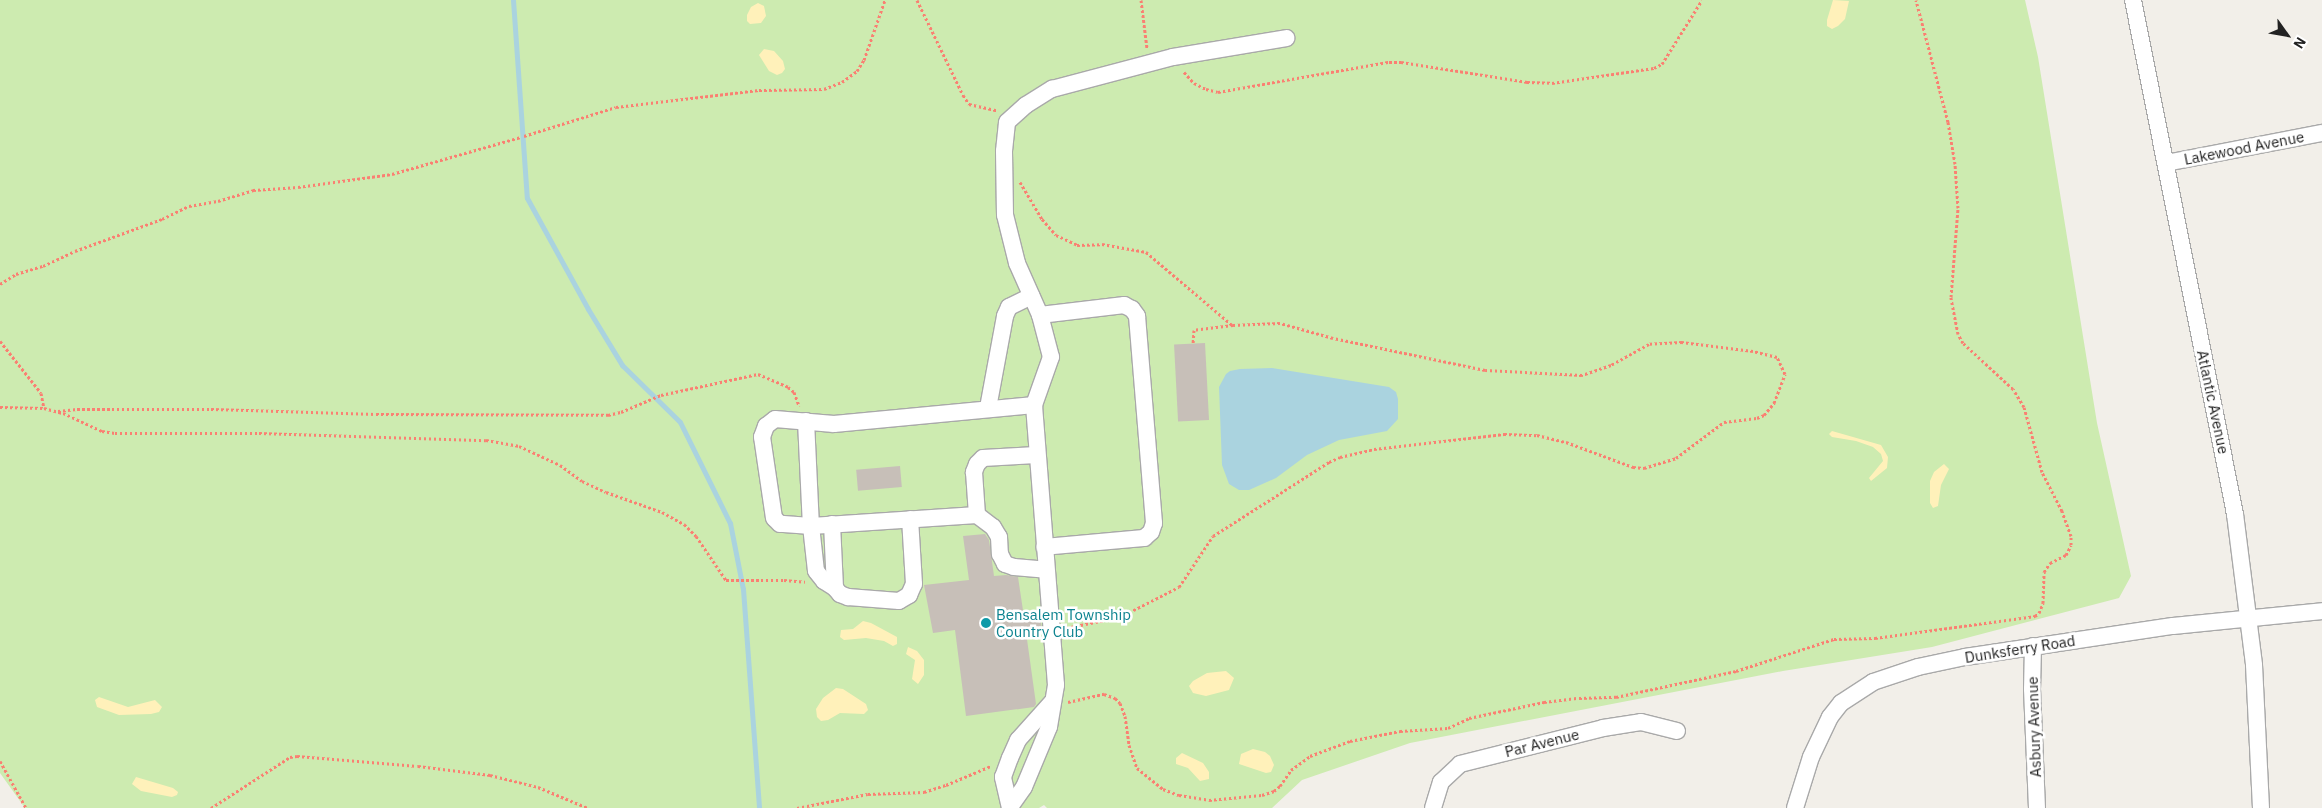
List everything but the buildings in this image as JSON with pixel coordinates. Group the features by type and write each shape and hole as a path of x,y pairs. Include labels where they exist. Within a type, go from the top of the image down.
{"street":[{"name":"Atlantic Avenue","path":"2133,0 2235,514 2254,665 2261,808"},
{"path":"1010,808 1024,788 1049,727 1056,685 1053,631 1036,455 1034,405 1051,357 1040,315 1017,263 1005,215 1004,151 1007,122 1026,106 1052,89 1174,57 1286,38"},
{"name":"Lakewood Avenue","path":"2166,163 2322,133"},
{"path":"988,408 1005,316 1009,307 1032,296"},
{"path":"1040,315 1124,305 1137,316 1154,523 1151,532 1144,538 1044,547"},
{"path":"1034,405 834,424 775,419 766,426 762,437 774,518 780,524 787,526 811,526 977,515 992,527 999,537 1000,554 1005,564 1014,568 1046,570"},
{"path":"806,421 811,526 816,571 824,581 835,588 840,594 848,597 899,601 909,595 914,584 910,520"},
{"path":"977,515 974,472 977,464 983,458 1036,455"},
{"path":"832,524 835,588"},
{"name":"Dunksferry Road","path":"1795,808 1820,735 1842,703 1858,690 1873,682 1918,667 2033,646 2249,616 2322,611"},
{"name":"Asbury Avenue","path":"2033,646 2032,689 2037,808"},
{"path":"1010,808 1003,776 1010,758 1018,740 1052,702"},
{"name":"Par Avenue","path":"1433,808 1441,782 1460,764 1603,728 1641,722 1677,731"}],"path":[{"path":"0,284 16,274 43,266 75,251 162,219 189,206 218,201 253,190 298,187 392,174 616,107 759,90 824,89 842,82 856,71 864,60 885,0"},
{"path":"917,0 969,104 991,108 1007,122"},
{"path":"1141,0 1148,63"},
{"path":"1174,57 1194,83 1218,92 1389,62 1402,62 1527,82 1552,83 1654,68 1662,64 1702,0"},
{"path":"1052,702 1064,703 1104,694 1115,698 1120,703 1125,716 1129,745 1137,768 1163,789 1179,796 1209,800 1262,795 1274,791 1280,786 1291,770 1310,756 1350,741 1400,731 1448,728 1469,718 1544,702 1616,696 1736,671 1834,639 1875,638 2035,616 2039,613 2043,603 2044,572 2050,563 2066,555 2071,545 2071,536 2062,511 2042,472 2024,407 2013,389 1963,343 1958,334 1951,297 1958,208 1955,164 1948,122 1916,0"},
{"path":"1018,180 1023,184 1042,219 1056,235 1077,245 1102,244 1146,252 1233,325"},
{"path":"1053,631 1120,617 1179,587 1213,536 1329,462 1340,457 1374,449 1504,434 1537,436 1566,442 1633,467 1644,468 1676,458 1724,422 1756,418 1764,415 1774,403 1785,374 1777,357 1753,351 1682,342 1649,344 1591,374 1537,374 1485,370 1333,338 1280,323 1233,325 1194,330 1193,344"},
{"path":"0,341 41,394 44,408"},
{"path":"55,411 77,409 211,409 376,414 608,415 621,412 661,395 758,374 788,387 794,392 806,421"},
{"path":"0,407 44,408 94,429 115,433 259,433 426,438 486,440 519,446 560,465 582,481 606,492 662,512 684,524 696,536 726,580 814,580"},
{"path":"211,808 290,757 297,756 418,766 490,775 538,787 588,808"},
{"path":"797,808 868,794 924,792 946,785 1010,758"},
{"path":"0,761 26,808"}],"green space":[{"path":"0,0 2025,0 2038,57 2097,423 2131,576 2119,598 1932,647 1783,671 1410,743 1302,780 1272,808 1047,808 1044,805 1039,808 25,808 0,773"}],"sand":[{"path":"1833,0 1849,1 1845,19 1832,29 1827,26 1827,20"},
{"path":"758,3 764,6 766,16 761,23 750,24 747,21 747,15 751,7"},
{"path":"764,49 774,51 783,61 785,69 782,73 777,75 769,71 759,55"},
{"path":"1832,431 1881,445 1888,457 1887,468 1871,481 1869,478 1883,461 1881,454 1873,447 1856,441 1832,437 1829,434"},
{"path":"1944,464 1949,469 1941,485 1938,506 1933,508 1930,503 1930,481 1934,472"},
{"path":"863,621 871,623 897,637 897,644 893,646 884,641 866,638 844,640 840,637 841,630 853,629"},
{"path":"908,647 917,651 924,660 924,675 918,684 912,679 915,660 906,654"},
{"path":"1226,671 1234,678 1229,690 1206,696 1193,693 1189,686 1193,681 1207,673"},
{"path":"836,688 843,689 866,704 868,710 864,714 840,713 828,720 821,721 817,717 816,709 823,698"},
{"path":"99,697 128,707 155,700 162,707 159,712 151,714 119,715 97,707 95,700"},
{"path":"1253,749 1265,752 1270,756 1274,765 1271,772 1266,773 1239,764 1241,754"},
{"path":"1182,753 1203,763 1209,772 1209,779 1200,781 1188,768 1176,764 1176,758"},
{"path":"136,777 173,788 178,792 177,795 172,797 141,791 132,784"}],"water":[{"path":"1272,368 1389,387 1396,392 1398,399 1398,419 1387,431 1339,440 1307,455 1276,478 1249,490 1239,490 1229,484 1222,465 1219,387 1226,374 1230,371"}],"waterway":[{"path":"513,0 527,198 588,309 622,365 680,422 730,523 743,589 759,808"}],"place":[{"name":"Bensalem Township Country Club","path":"986,623"}]}
